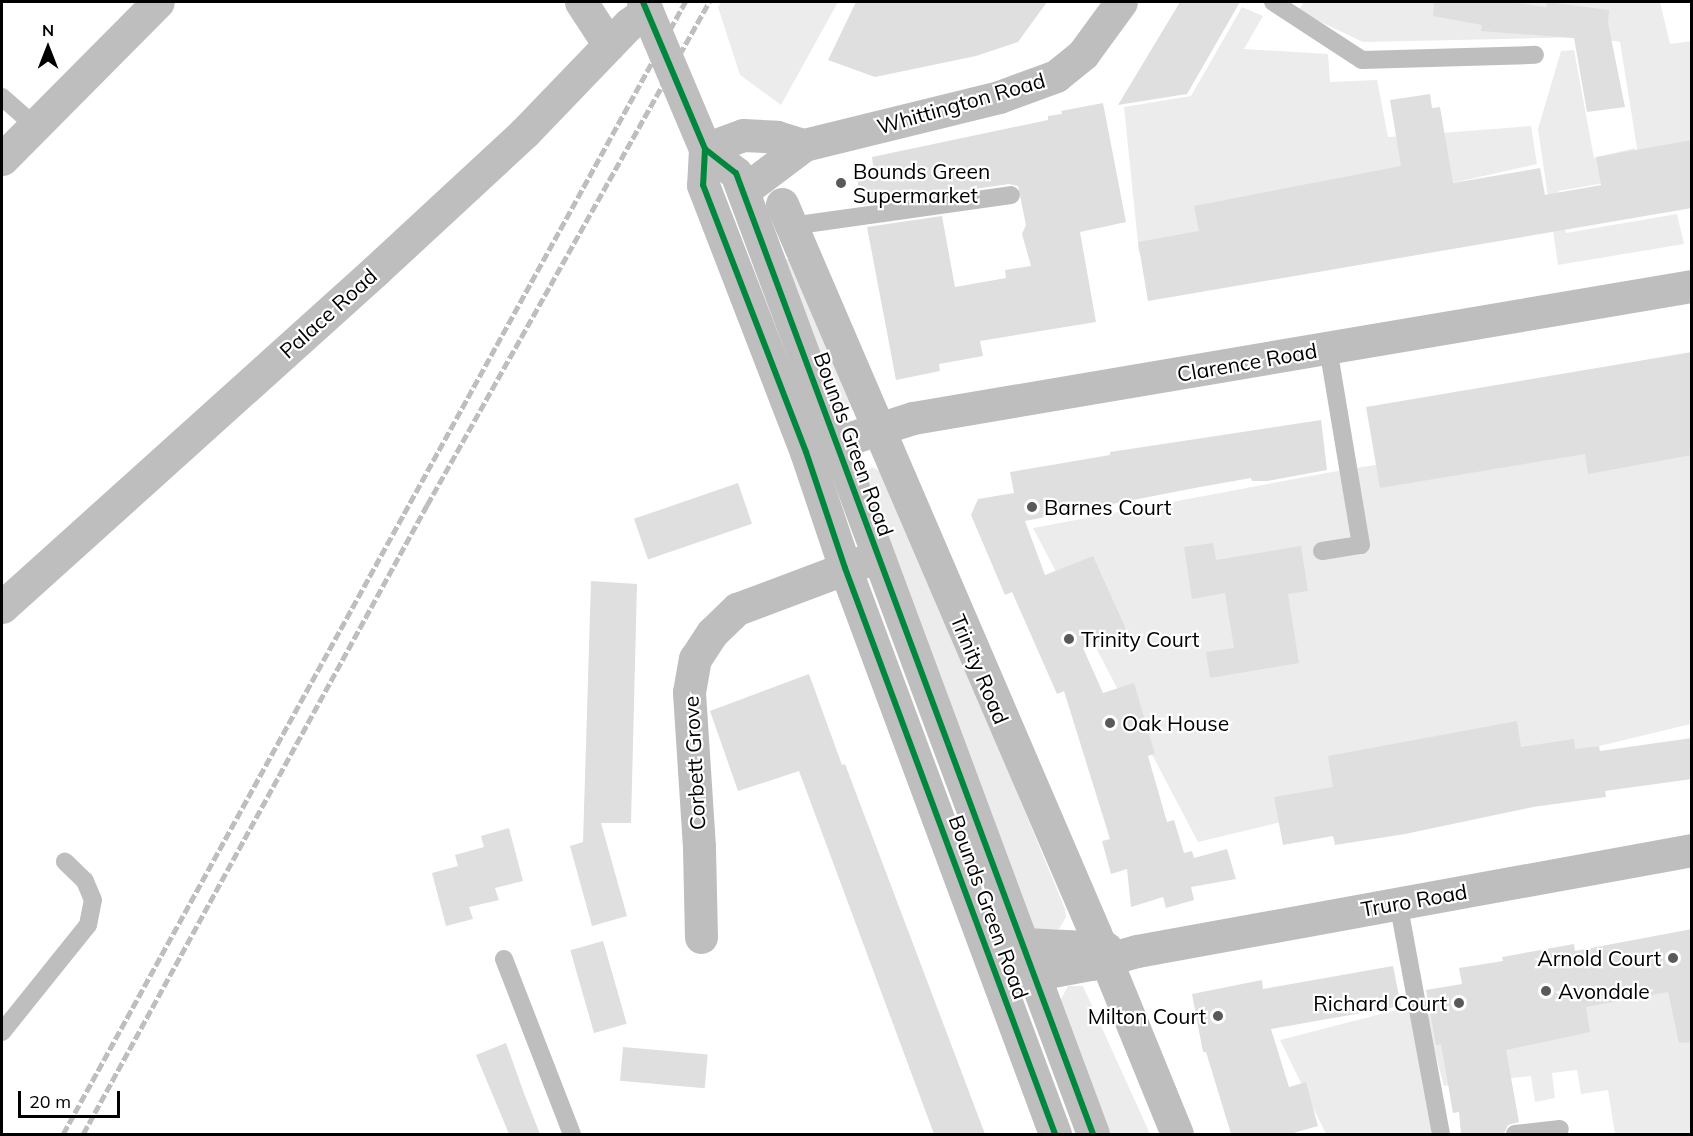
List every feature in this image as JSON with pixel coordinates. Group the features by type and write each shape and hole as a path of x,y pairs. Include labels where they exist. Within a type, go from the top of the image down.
{"street":[{"path":"2,159 158,2"},
{"name":"Bounds Green Road","path":"581,2 632,20 700,136 736,173 837,441 876,557 1020,945 1093,1134"},
{"name":"Whittington Road","path":"742,191 804,144 999,97 1056,76 1083,54 1121,2"},
{"name":"Palace Road","path":"2,607 509,148 632,20"},
{"name":"Bounds Green Road","path":"700,136 703,184 806,452 845,568 1055,1134"},
{"name":"Whittington Road","path":"700,136 777,137 804,144"},
{"name":"Trinity Road","path":"786,215 879,428 1097,951 1177,1134"},
{"name":"Clarence Road","path":"806,452 913,418 1692,286"},
{"name":"Corbett Grove","path":"701,937 699,846 689,692 695,659 712,633 737,609 876,557"},
{"name":"Truro Road","path":"985,942 1097,951 1137,951 1692,850"},
{"name":"Truro Road","path":"999,981 1032,975 1097,951"}],"lane":[{"path":"1273,2 1362,60 1535,55"},
{"path":"2,97 36,126"},
{"path":"786,215 1011,195"},
{"path":"1322,551 1361,545 1328,348"},
{"path":"2,1032 88,925 93,900 85,881 65,862"},
{"path":"1398,902 1441,1134"},
{"path":"504,959 572,1134"},
{"path":"1515,1134 1560,1129"}],"shaded area":[{"path":"721,2 838,2 781,105 740,75 718,7"},
{"path":"1304,2 1660,2 1670,44 1691,41 1691,164 1641,173 1620,42 1589,37 1363,42 1298,11"},
{"path":"1242,7 1263,16 1244,49 1328,54 1330,82 1377,80 1388,137 1531,126 1537,164 1139,253 1124,107 1191,96"},
{"path":"1574,50 1594,158 1635,148 1640,177 1558,191 1566,233 1677,214 1684,244 1558,265 1538,129 1561,51"},
{"path":"792,257 856,406 850,411 842,411 785,260"},
{"path":"1691,413 1691,724 1198,842 1033,528 1332,472"},
{"path":"872,467 886,474 1065,909 1066,917 1059,929 1031,929 865,481 866,472"},
{"path":"1691,965 1691,1134 1615,1134 1608,1090 1581,1094 1577,1070 1552,1073 1555,1098 1535,1102 1531,1076 1444,1086 1425,1015"},
{"path":"1068,986 1083,986 1150,1134 1108,1134 1057,1007"},
{"path":"1408,1007 1437,1134 1326,1134 1280,1040"}],"building":[{"path":"856,2 1047,2 1018,42 976,56 875,77 828,60"},
{"path":"1180,2 1240,2 1187,94 1118,105"},
{"path":"1434,2 1509,2 1546,7 1547,2 1609,10 1608,23 1625,107 1587,112 1574,38 1481,31 1482,25 1433,16"},
{"path":"1430,94 1432,108 1440,107 1453,183 1540,168 1545,195 1601,185 1596,157 1692,140 1692,208 1148,301 1138,242 1199,231 1194,206 1401,166 1390,100"},
{"path":"1103,103 1126,222 1080,232 1096,322 980,341 983,356 939,364 940,371 896,380 867,227 942,216 955,287 1006,278 1005,270 1031,266 1022,234 1026,225 1018,186 1009,184 862,205 857,178 874,173 872,157 1048,120 1048,116 1062,114 1061,111"},
{"path":"1692,352 1692,455 1588,474 1585,454 1380,488 1366,407"},
{"path":"1321,420 1327,470 1267,481 1252,481 1251,478 1025,521 1045,575 1093,556 1126,629 1083,648 1103,693 1134,683 1155,754 1148,756 1167,822 1174,820 1184,853 1192,851 1194,858 1227,849 1236,879 1191,887 1194,900 1166,908 1163,897 1131,907 1127,869 1111,874 1102,841 1110,839 1064,691 1057,694 1012,592 1005,595 971,515 978,499 1014,493 1010,472 1110,455 1110,452"},
{"path":"738,483 752,524 648,559 634,519"},
{"path":"1213,543 1216,560 1301,546 1308,591 1288,594 1299,663 1210,678 1206,652 1234,648 1225,593 1192,599 1184,547"},
{"path":"591,581 637,584 631,823 601,823 627,916 592,926 570,846 583,842"},
{"path":"809,674 985,1134 934,1134 799,771 738,791 710,711"},
{"path":"1517,721 1521,747 1574,739 1575,749 1599,746 1600,751 1692,738 1692,779 1605,791 1606,797 1533,807 1405,834 1335,845 1333,836 1283,845 1274,797 1333,787 1328,756"},
{"path":"509,828 523,881 495,888 499,900 469,907 473,919 446,926 432,873 458,866 455,855 484,847 481,836"},
{"path":"1692,929 1692,1042 1679,1043 1668,992 1586,1007 1590,1032 1506,1050 1519,1122 1508,1125 1504,1134 1461,1134 1459,1112 1453,1113 1441,1044 1436,1045 1426,990 1462,984 1459,968 1503,961 1502,957 1574,944 1575,951"},
{"path":"603,941 627,1024 594,1033 570,950"},
{"path":"1393,966 1401,1006 1271,1029 1289,1087 1306,1082 1318,1126 1290,1134 1231,1134 1206,1052 1203,1052 1192,994 1262,980 1263,989"},
{"path":"506,1043 540,1134 509,1134 476,1055"},
{"path":"623,1047 708,1054 705,1088 620,1081"}],"railway":[{"path":"63,1134 685,2"},
{"path":"83,1134 427,505 709,2"}],"cycle path":[{"path":"643,2 705,149 703,185 806,452 845,568 1055,1134"},
{"path":"705,149 736,173 1093,1134"}],"place":[{"name":"Bounds Green Supermarket","path":"841,183"},
{"name":"Barnes Court","path":"1032,507"},
{"name":"Trinity Court","path":"1069,639"},
{"name":"Oak House","path":"1110,723"},
{"name":"Arnold Court","path":"1673,958"},
{"name":"Avondale","path":"1546,991"},
{"name":"Richard Court","path":"1459,1003"},
{"name":"Milton Court","path":"1218,1016"}]}
